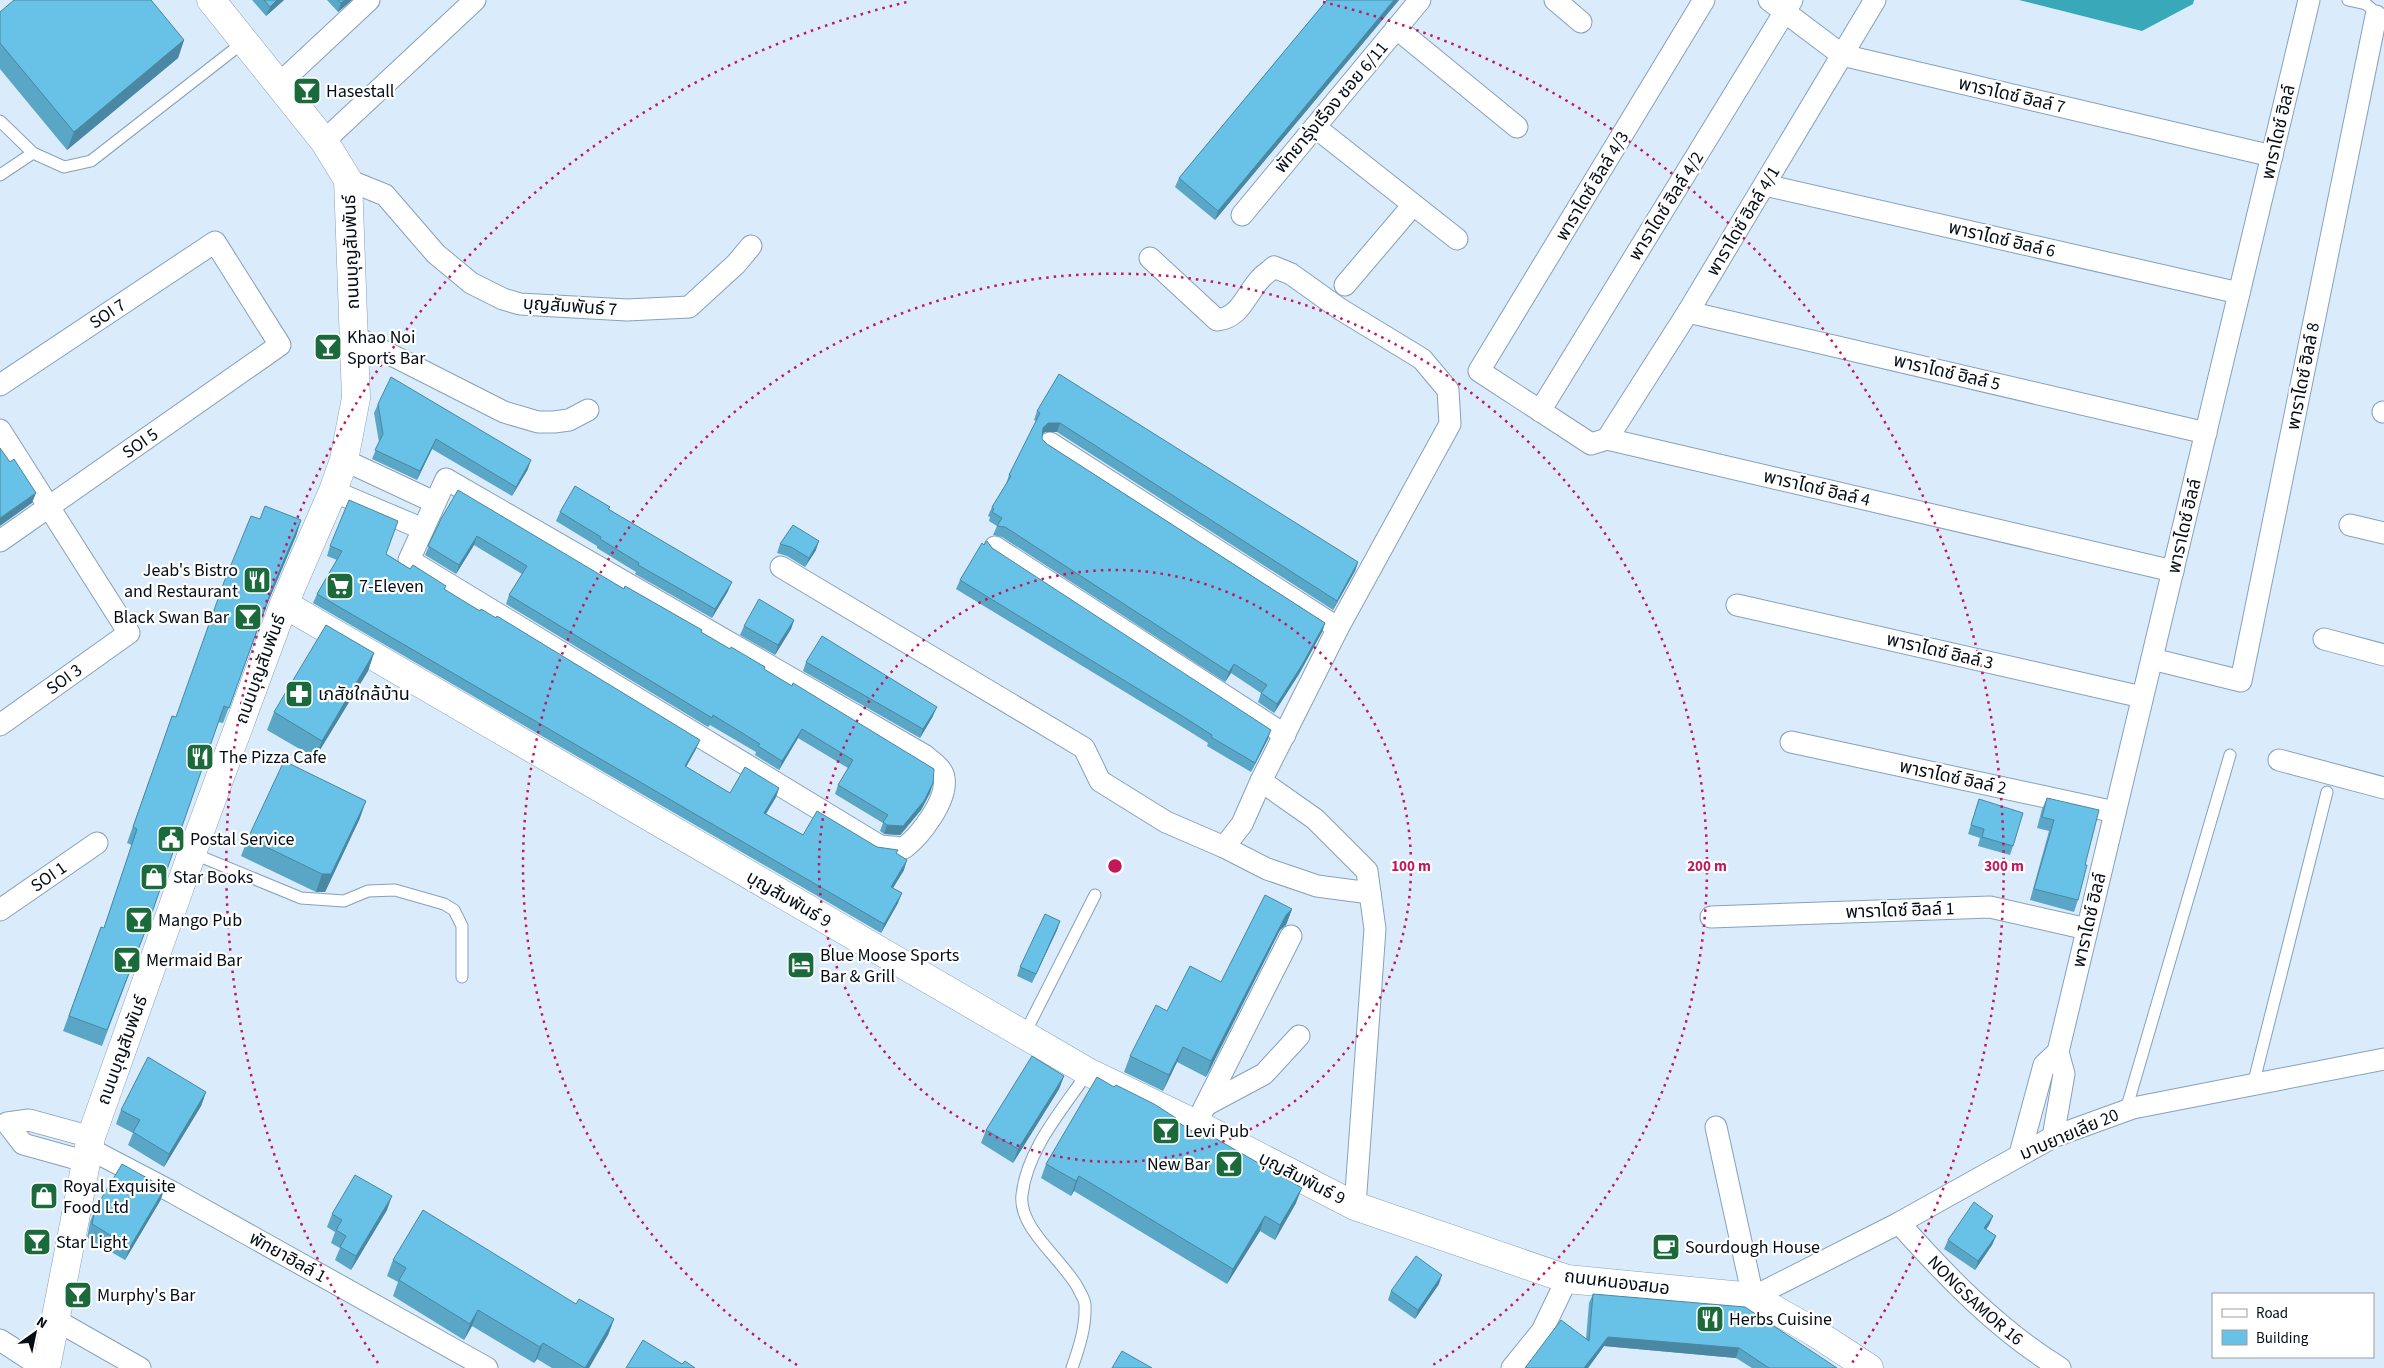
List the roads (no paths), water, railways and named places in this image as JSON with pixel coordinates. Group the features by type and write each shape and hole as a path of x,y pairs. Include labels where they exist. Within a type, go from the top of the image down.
{"street":[{"name":"ถนนบุญสัมพันธ์","path":"44,1368 88,1149 192,853 284,604 333,491 344,460 356,398 348,180 324,141 211,0"},
{"path":"278,84 369,0"},
{"path":"324,141 475,0"},
{"name":"พัทยารุ่งเรือง ซอย 6/11","path":"1242,215 1420,0"},
{"path":"1555,0 1581,22"},
{"name":"พาราไดซ์ ฮิลล์ 4/3","path":"1479,371 1704,0"},
{"name":"พาราไดซ์ ฮิลล์ 4/1","path":"1607,439 1688,312 1876,0"},
{"name":"พาราไดซ์ ฮิลล์","path":"2053,1137 2064,1074 2058,1052 2309,0"},
{"name":"พาราไดซ์ ฮิลล์ 7","path":"1782,4 1842,55 2272,156"},
{"name":"พาราไดซ์ ฮิลล์ 4/2","path":"1540,411 1782,4"},
{"name":"พาราไดซ์ ฮิลล์ 8","path":"2152,659 2242,681 2376,16"},
{"path":"1396,28 1517,127"},
{"path":"1315,127 1457,239"},
{"name":"บุญสัมพันธ์ 7","path":"348,180 385,195 436,254 471,283 502,299 520,304 627,310 689,307 736,264 751,246"},
{"name":"พาราไดซ์ ฮิลล์ 6","path":"1765,185 2239,293"},
{"path":"1345,285 1413,205"},
{"name":"SOI 7","path":"0,385 215,242 280,345"},
{"path":"1150,258 1217,320 1226,319 1235,314 1261,278 1274,267 1292,274 1340,309 1422,359 1448,390 1450,424 1338,628 1242,824 1224,847"},
{"name":"พาราไดซ์ ฮิลล์ 5","path":"1688,312 2206,432"},
{"path":"354,336 504,412 538,422 554,422 569,420 588,410"},
{"name":"SOI 5","path":"0,541 280,345"},
{"name":"พาราไดซ์ ฮิลล์ 4","path":"1479,371 1591,444 1607,439 2173,571"},
{"path":"0,430 49,506"},
{"path":"1050,443 1338,628"},
{"path":"344,460 434,502"},
{"path":"446,479 924,755 940,768 944,778 943,794 926,825 913,842 904,848 880,846 855,832 409,560 423,529 446,479"},
{"path":"333,491 423,529"},
{"name":"SOI 3","path":"0,725 128,633 49,506"},
{"path":"2350,526 2384,534"},
{"path":"995,547 1285,736"},
{"path":"781,567 1084,748 1100,780 1166,822 1224,847 1267,869 1317,886 1370,892"},
{"name":"บุญสัมพันธ์ 9","path":"284,604 1088,1072 1201,1114 1355,1206"},
{"name":"พาราไดซ์ ฮิลล์ 3","path":"1737,605 2142,697"},
{"path":"2324,639 2384,655"},
{"name":"พาราไดซ์ ฮิลล์ 2","path":"1791,742 2115,812"},
{"path":"2278,760 2384,788"},
{"path":"1262,781 1314,819 1367,871 1375,930 1355,1206"},
{"name":"SOI 1","path":"0,910 97,844"},
{"name":"พาราไดซ์ ฮิลล์ 1","path":"1711,917 1990,907 2087,929"},
{"path":"1201,1114 1290,936"},
{"path":"1201,1114 1264,1074 1299,1036"},
{"name":"พาราไดซ์ ฮิลล์","path":"2020,1154 2044,1065 2058,1052"},
{"name":"มาบยายเลีย 20","path":"1753,1297 1899,1223 2053,1137 2126,1110 2384,1059"},
{"name":"พัทยาฮิลล์ 1","path":"3,1121 22,1144 88,1149 180,1196 487,1368"},
{"path":"1716,1127 1753,1297"},
{"name":"ถนนหนองสมอ","path":"1355,1206 1567,1279 1753,1297 1784,1313 1863,1366"},
{"name":"NONGSAMOR 16","path":"1899,1223 1938,1266 2007,1331 2033,1352 2060,1368"},
{"path":"1512,1368 1542,1331 1567,1279"},
{"path":"54,1319 140,1368"},
{"path":"0,1340 44,1368"}],"lane":[{"name":"พาราไดซ์ ฮิลล์ 8","path":"2348,0 2366,4 2375,12 2376,16"},
{"path":"0,121 33,152 64,167 91,161 245,41"},
{"path":"0,175 33,152"},
{"path":"2126,1110 2230,755"},
{"path":"2253,1085 2327,792"},
{"path":"192,853 300,898 344,902 368,890 395,890 444,904 454,910 462,926 462,977"},
{"path":"1024,1035 1095,895"},
{"path":"1072,1368 1082,1341 1086,1303 1070,1273 1034,1233 1024,1214 1022,1196 1032,1157 1088,1072"}],"water":[{"path":"2019,0 2194,0 2193,4 2142,31"}],"place":[{"name":"Hasestall","path":"307,91"},
{"name":"Khao Noi Sports Bar","path":"328,347"},
{"name":"Jeab's Bistro and Restaurant","path":"257,580"},
{"name":"7-Eleven","path":"340,586"},
{"name":"Black Swan Bar","path":"248,617"},
{"name":"เภสัชใกล้บ้าน","path":"299,694"},
{"name":"The Pizza Cafe","path":"200,757"},
{"name":"Postal Service","path":"171,839"},
{"name":"Star Books","path":"154,877"},
{"name":"Mango Pub","path":"139,920"},
{"name":"Mermaid Bar","path":"127,960"},
{"name":"Blue Moose Sports Bar & Grill","path":"801,965"},
{"name":"Levi Pub","path":"1166,1131"},
{"name":"New Bar","path":"1229,1164"},
{"name":"Royal Exquisite Food Ltd","path":"44,1196"},
{"name":"Star Light","path":"37,1242"},
{"name":"Sourdough House","path":"1666,1247"},
{"name":"Murphy's Bar","path":"78,1295"},
{"name":"Herbs Cuisine","path":"1710,1319"}]}
